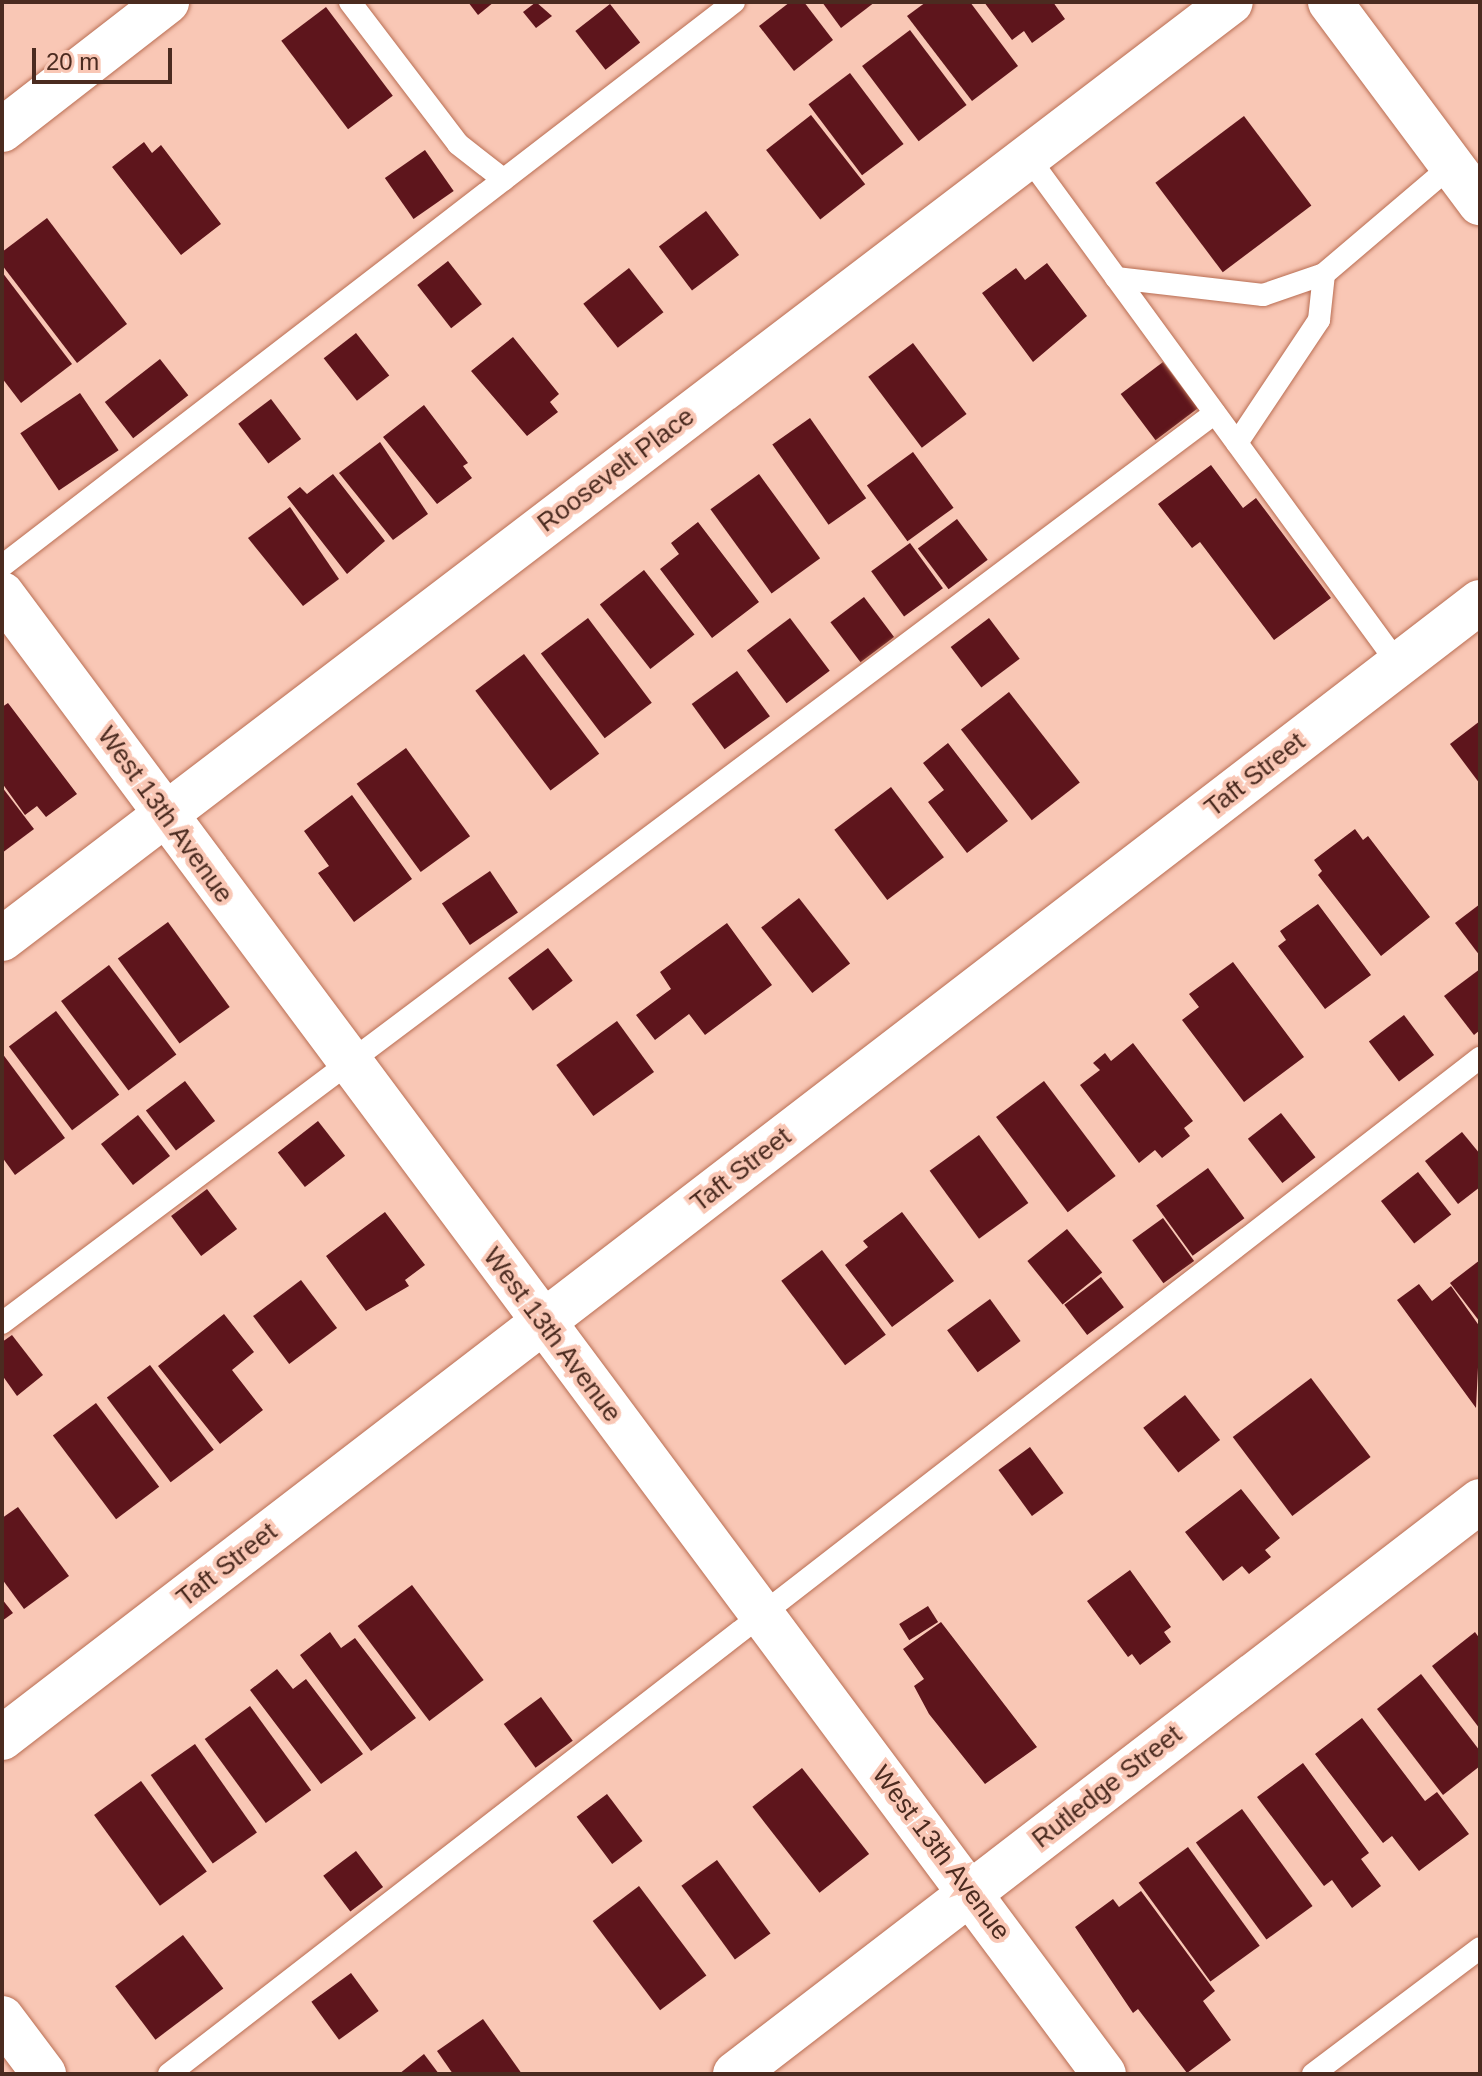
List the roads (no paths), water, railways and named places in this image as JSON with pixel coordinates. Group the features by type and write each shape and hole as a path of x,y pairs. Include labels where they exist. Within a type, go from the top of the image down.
{"street":[{"path":"2,130 167,2"},
{"name":"Roosevelt Place","path":"2,939 1231,2"},
{"path":"1330,2 1480,203"},
{"name":"West 13th Avenue","path":"2,594 1104,2074"},
{"name":"Taft Street","path":"2,1738 1480,602"},
{"name":"Rutledge Street","path":"735,2074 1480,1501"},
{"path":"2,2018 44,2074"}],"lane":[{"path":"350,2 450,135 504,180"},
{"path":"2,566 734,2"},
{"path":"1028,157 1399,665"},
{"path":"1116,278 1263,295 1324,274 1452,165"},
{"path":"1237,443 1319,320 1324,274"},
{"path":"2,1323 1215,413"},
{"path":"169,2074 1480,1058"},
{"path":"1313,2074 1480,1948"}]}
